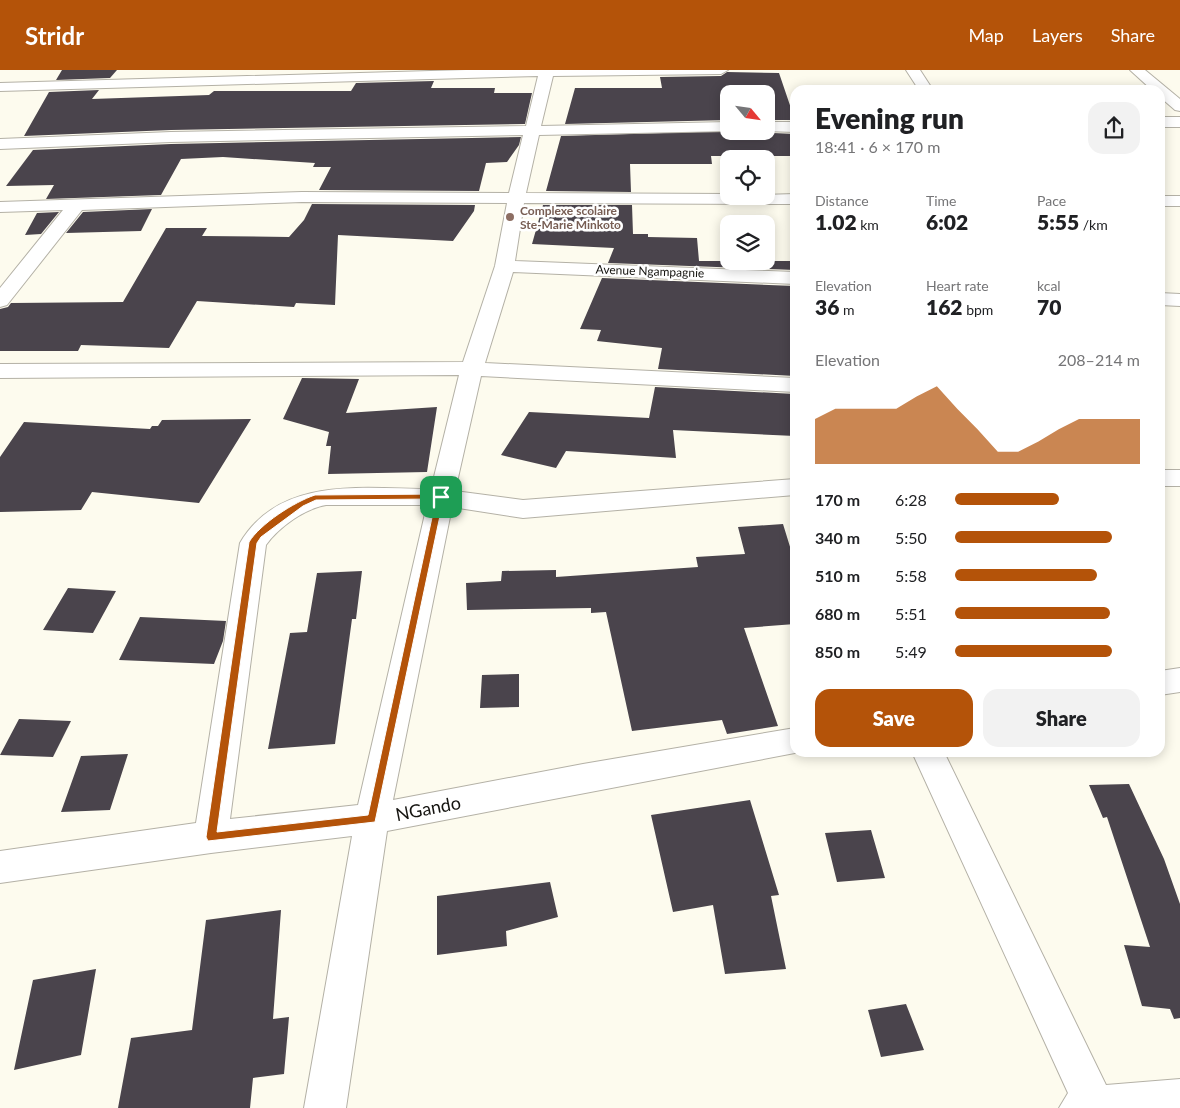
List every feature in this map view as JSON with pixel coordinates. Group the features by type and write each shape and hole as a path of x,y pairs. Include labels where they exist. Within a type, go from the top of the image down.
{"street":[{"path":"0,88 546,71 721,70"},
{"path":"913,70 923,85"},
{"path":"1137,70 1154,85"},
{"path":"325,1108 372,819 441,497 472,369 505,266 516,198 534,131 546,71"},
{"path":"1165,94 1180,107"},
{"path":"1165,122 1180,122"},
{"path":"775,127 790,126"},
{"path":"0,144 180,137 720,127"},
{"path":"0,206 302,197 790,199"},
{"path":"1165,200 1180,201"},
{"path":"0,301 78,203"},
{"name":"Avenue Ngampagnie","path":"505,266 790,278"},
{"path":"1165,299 1180,300"},
{"path":"0,371 286,368 472,369 790,385"},
{"path":"1165,478 1180,478"},
{"path":"211,837 253,542 258,535 300,504 315,498 441,497 523,509 790,487"},
{"path":"1165,682 1180,680"},
{"name":"NGando","path":"0,867 211,837 372,819 583,778 790,742"},
{"path":"930,757 1091,1107 1180,1099"}],"building":[{"path":"62,70 117,70 110,78 56,80"},
{"path":"727,72 779,73 790,105 790,120 775,120 775,85 720,85 720,120 565,124 575,88 662,88 660,77 721,76"},
{"path":"434,81 431,88 495,88 494,93 532,93 525,124 171,130 24,136 49,92 99,90 92,99 209,95 214,91 351,91 356,83"},
{"path":"720,131 720,140 775,140 775,133 790,134 790,156 775,156 775,150 720,150 720,156 711,156 712,164 630,164 631,192 546,191 561,136"},
{"path":"521,137 519,145 507,162 486,163 479,191 319,190 331,167 313,167 315,163 223,157 181,159 161,195 46,199 54,185 6,186 33,150 171,144"},
{"path":"312,204 475,205 474,211 453,241 338,235 335,305 296,303 294,307 197,301 169,348 81,345 78,351 0,351 0,309 8,307 11,303 123,302 166,228 207,228 202,236 289,237 304,220"},
{"path":"543,205 632,205 633,234 648,234 648,237 697,238 699,261 720,261 720,267 608,263 614,248 532,244"},
{"path":"152,209 141,231 66,233 83,212"},
{"path":"59,212 41,234 25,235 37,213"},
{"path":"775,261 790,261 790,270 775,269"},
{"path":"602,278 790,286 790,376 658,369 662,348 597,341 601,330 580,329"},
{"path":"302,378 359,379 346,413 437,407 427,472 328,474 331,446 326,446 329,432 283,419"},
{"path":"655,387 790,394 790,436 673,430 676,458 566,451 556,468 501,455 529,412 649,418"},
{"path":"251,419 199,503 92,492 81,510 0,512 0,457 24,422 150,429 152,426 158,426 162,420"},
{"path":"783,524 790,547 790,624 744,628 778,726 727,734 722,720 632,731 606,612 591,613 591,608 467,610 466,583 501,581 502,571 556,570 556,577 698,567 696,557 745,554 738,527"},
{"path":"362,571 356,619 352,619 335,744 268,749 290,633 307,632 317,573"},
{"path":"68,588 116,591 93,633 43,630"},
{"path":"140,617 226,621 223,641 214,664 119,660"},
{"path":"519,674 519,707 480,708 482,675"},
{"path":"19,719 71,721 53,757 0,755"},
{"path":"128,754 110,810 61,812 81,756"},
{"path":"1129,784 1164,859 1180,904 1180,1018 1174,1019 1170,1009 1142,1006 1124,945 1150,947 1107,817 1103,818 1089,785"},
{"path":"750,800 779,895 771,896 786,969 725,974 713,905 673,912 651,815"},
{"path":"871,830 885,878 837,882 825,833"},
{"path":"550,882 558,917 506,931 507,946 437,955 437,896"},
{"path":"281,910 273,1019 289,1017 284,1074 253,1078 250,1108 118,1108 131,1038 192,1030 206,920"},
{"path":"96,969 81,1055 14,1070 33,980"},
{"path":"906,1004 924,1050 881,1057 868,1010"}],"place":[{"name":"Complexe scolaire Ste-Marie Minkoto","path":"510,217"}],"route":[{"path":"441,497 372,819 211,837 253,542 265,529 300,504 315,498 441,497"}]}
